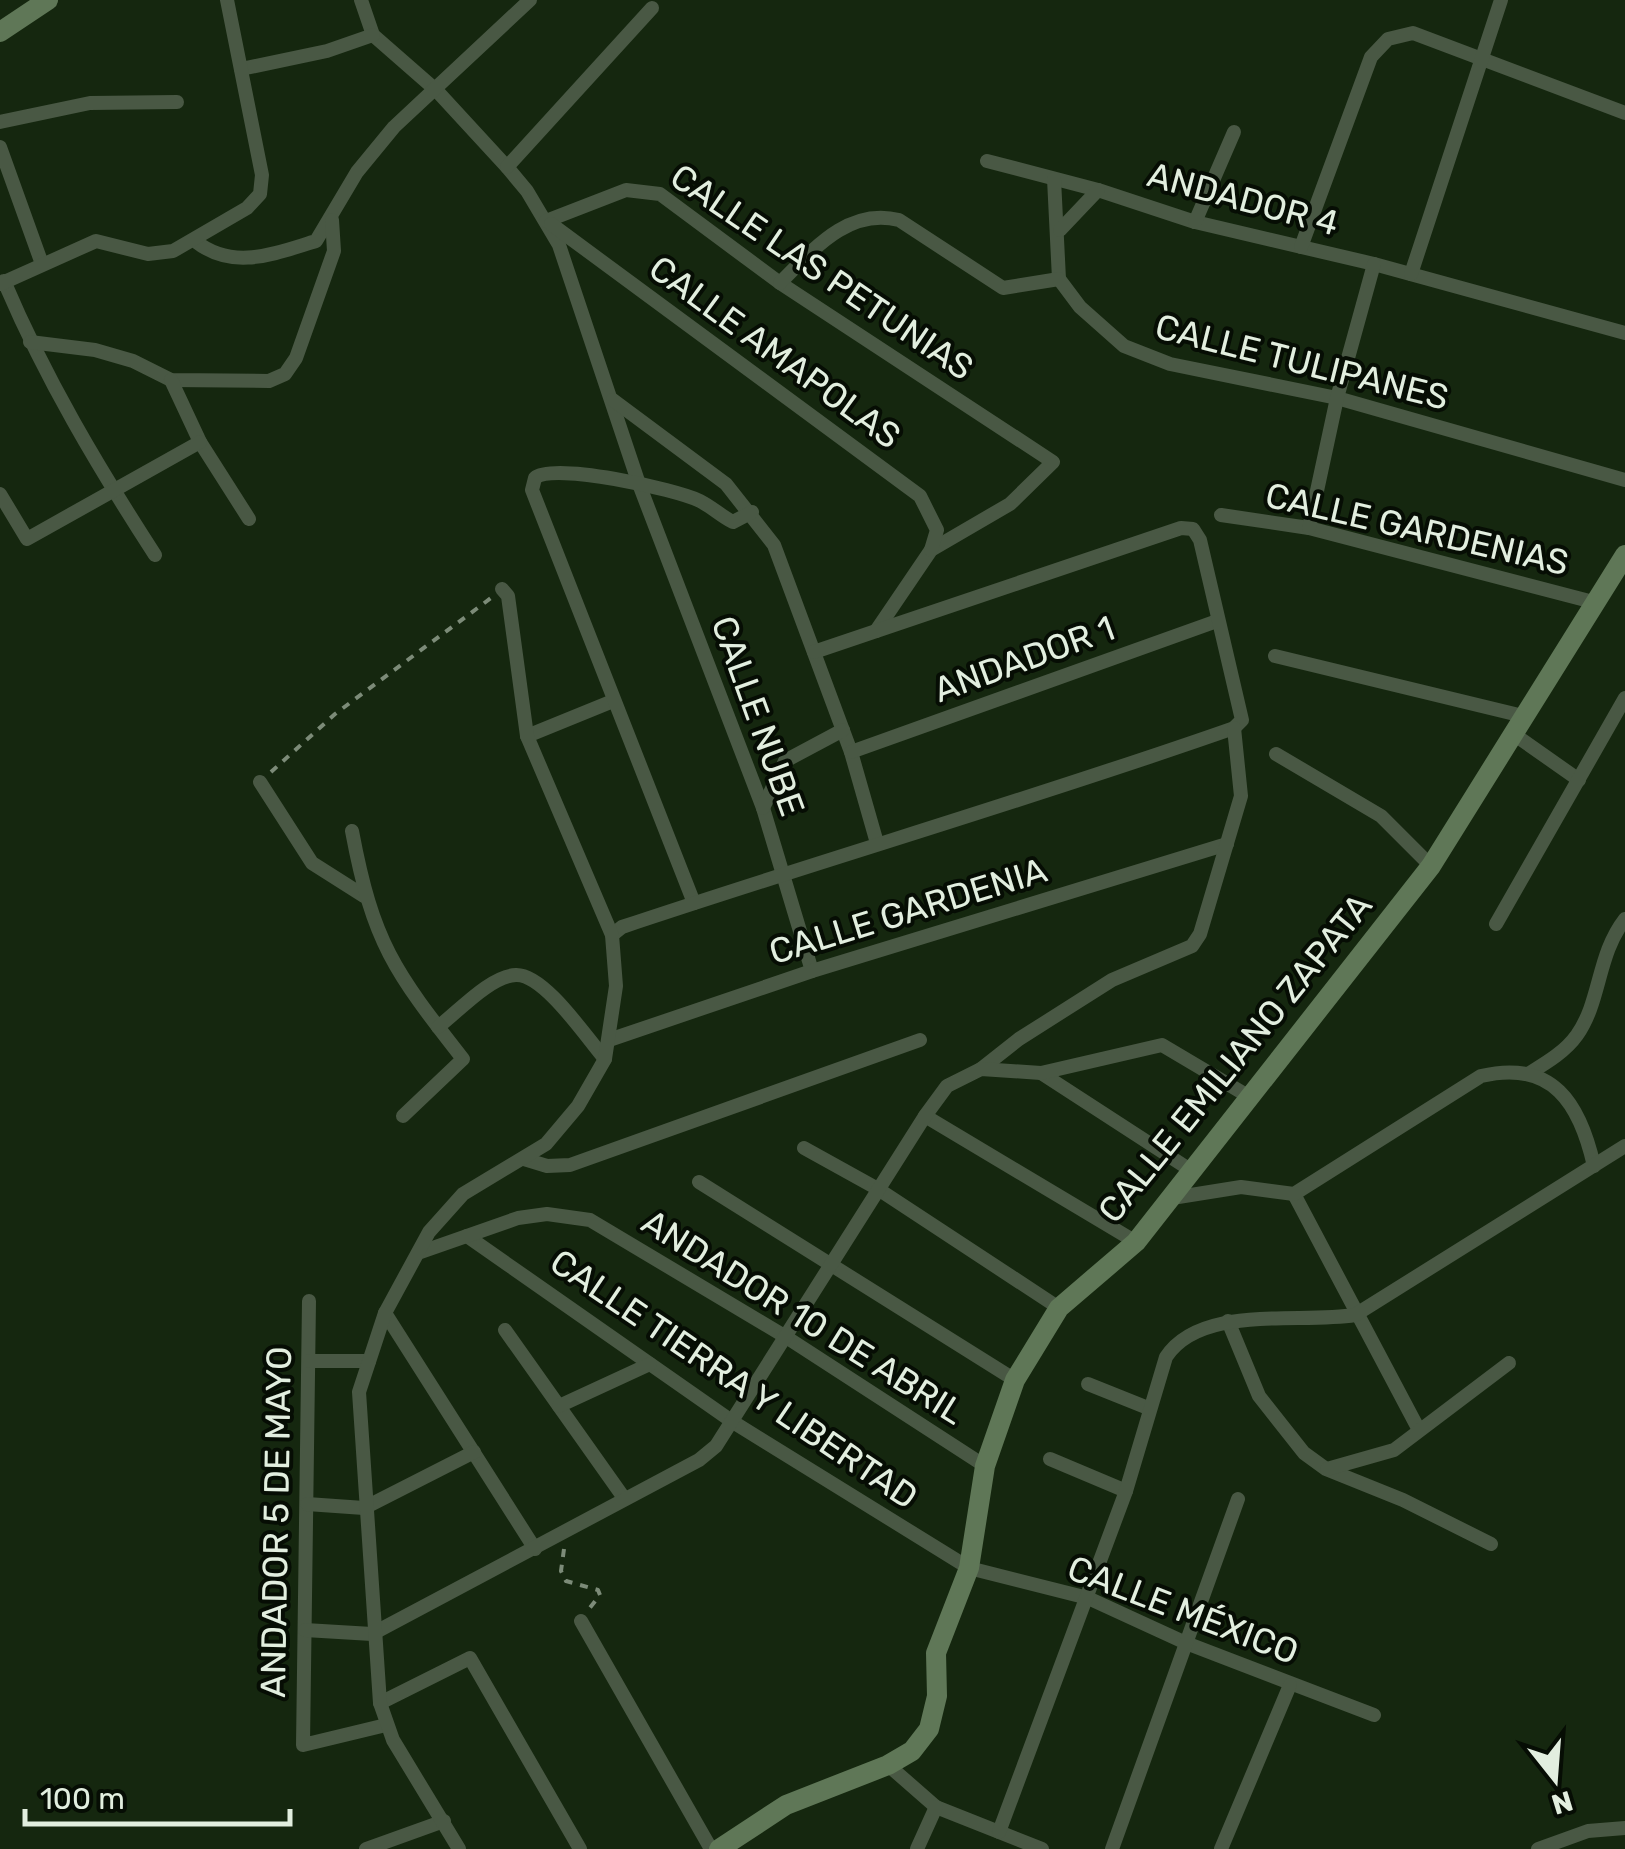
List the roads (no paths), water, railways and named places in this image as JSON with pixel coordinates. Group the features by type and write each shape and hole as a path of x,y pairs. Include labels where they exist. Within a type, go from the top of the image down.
{"street":[{"path":"0,32 48,0"},
{"path":"156,555 113,490 30,342 2,282 96,241 148,254 173,251 247,208 260,194 262,175 226,0"},
{"path":"361,0 373,35 437,91 507,167 546,220"},
{"path":"194,241 212,254 242,261 316,241 332,220 357,172 394,127 437,91 530,0"},
{"path":"1411,274 1501,0"},
{"path":"507,167 652,8"},
{"path":"1301,247 1371,57 1388,39 1413,33 1625,113"},
{"path":"240,70 327,51 373,35"},
{"path":"0,122 90,103 177,102"},
{"path":"1195,222 1234,132"},
{"path":"0,148 42,264"},
{"name":"ANDADOR 4","path":"988,161 1098,190 1195,222 1624,328"},
{"path":"780,283 825,238 880,215 898,220 1003,288 1059,279 1060,230 1054,180"},
{"name":"CALLE LAS PETUNIAS","path":"546,220 626,190 645,189 660,194 780,283 1053,462 1010,504 931,550"},
{"path":"1060,230 1098,190"},
{"path":"30,342 95,350 133,361 171,380 268,381 284,374 296,358 334,251 332,220"},
{"name":"CALLE NUBE","path":"546,220 613,400 639,484 763,808 812,971"},
{"name":"CALLE AMAPOLAS","path":"546,220 920,496 937,530 931,550"},
{"path":"1309,528 1337,398 1374,264"},
{"name":"CALLE TULIPANES","path":"1059,279 1080,307 1124,346 1170,364 1337,398 1625,480"},
{"path":"171,380 200,442 248,520"},
{"path":"613,400 726,484 752,512 774,545 851,752 877,842"},
{"path":"0,494 27,540 200,442"},
{"path":"694,903 532,490 535,478 552,471 639,484 697,499 733,522 752,512"},
{"name":"CALLE GARDENIAS","path":"1222,515 1309,528 1597,603"},
{"path":"612,935 622,927 877,842 1234,728 1242,720 1216,622 1200,540 1193,529 1181,528 814,652"},
{"path":"876,630 931,550"},
{"name":"CALLE EMILIANO ZAPATA","path":"719,1849 786,1805 888,1765 912,1751 928,1730 936,1696 936,1653 969,1568 984,1466 1015,1380 1059,1308 1136,1242 1431,866 1625,555"},
{"path":"459,1849 386,1725 380,1703 372,1634 359,1392 385,1313 429,1232 463,1194 546,1144 578,1106 605,1059 616,986 612,935 527,736 508,596 502,589"},
{"name":"ANDADOR 1","path":"851,752 1216,622"},
{"path":"1275,656 1518,725 1580,780"},
{"path":"1496,924 1625,698"},
{"path":"527,736 613,701"},
{"path":"305,1630 372,1634 698,1460 733,1422 947,1086 982,1070 1020,1039 1112,980 1192,946 1200,934 1242,796 1234,728"},
{"path":"763,808 786,761 842,730"},
{"path":"1276,754 1380,816 1431,866"},
{"path":"260,782 312,862 364,896"},
{"path":"352,832 364,896 379,940 396,972 463,1059 402,1116"},
{"name":"CALLE GARDENIA","path":"608,1040 812,971 1227,844"},
{"path":"1528,1074 1560,1054 1577,1035 1590,1012 1596,977 1625,919"},
{"path":"438,1028 493,985 515,975 538,981 605,1059"},
{"path":"524,1159 547,1166 570,1165 920,1040"},
{"path":"982,1070 1041,1073 1162,1045 1248,1096"},
{"path":"1172,1198 1241,1188 1294,1194 1481,1076 1502,1071 1528,1074 1556,1088 1573,1103 1585,1126 1594,1166"},
{"path":"1041,1073 1192,1170"},
{"path":"925,1116 1136,1242"},
{"path":"999,1832 1126,1491 1166,1357 1177,1340 1228,1321 1317,1321 1355,1314 1625,1146"},
{"path":"804,1148 878,1189 1059,1308"},
{"path":"699,1182 1015,1380"},
{"path":"1294,1194 1418,1430"},
{"name":"ANDADOR 10 DE ABRIL","path":"467,1236 532,1216 590,1220 786,1337 984,1466"},
{"path":"421,1252 467,1236"},
{"name":"CALLE TIERRA Y LIBERTAD","path":"467,1236 733,1422 969,1568"},
{"name":"ANDADOR 5 DE MAYO","path":"309,1301 303,1744 386,1725"},
{"path":"385,1313 535,1549"},
{"path":"1228,1321 1259,1396 1304,1453 1326,1470 1402,1500 1491,1544"},
{"path":"505,1330 624,1498"},
{"path":"310,1361 369,1361"},
{"path":"1326,1470 1371,1460 1394,1450 1509,1363"},
{"path":"560,1406 650,1364"},
{"path":"1088,1384 1148,1408"},
{"path":"307,1504 364,1508 474,1452"},
{"path":"1050,1458 1126,1491"},
{"path":"1112,1849 1238,1499"},
{"name":"CALLE MÉXICO","path":"969,1568 1088,1598 1186,1642 1374,1714"},
{"path":"581,1622 711,1849"},
{"path":"380,1703 470,1658 580,1849"},
{"path":"1221,1849 1290,1684"},
{"path":"888,1765 936,1806 1034,1848"},
{"path":"916,1849 936,1806"},
{"path":"366,1849 444,1821"},
{"path":"1538,1849 1588,1831 1625,1828"}]}
